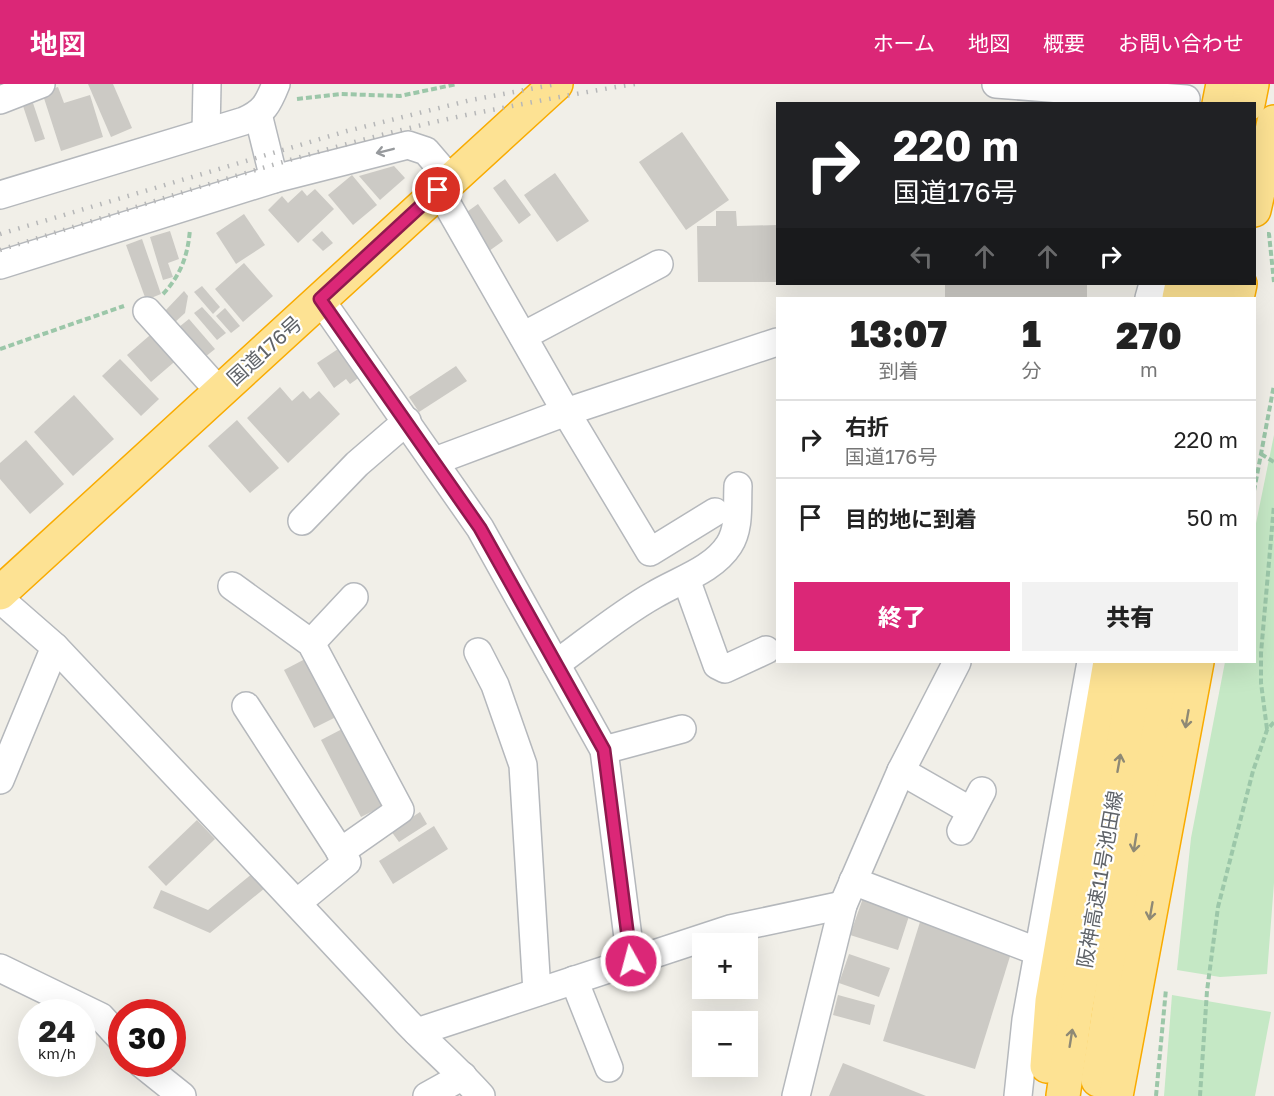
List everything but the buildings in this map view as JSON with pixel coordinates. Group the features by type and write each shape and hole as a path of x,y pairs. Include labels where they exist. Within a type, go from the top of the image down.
{"highway":[{"name":"国道176号","path":"0,593 444,184 556,84"},
{"path":"1219,102 1223,84"},
{"path":"1248,102 1252,84"},
{"path":"1262,222 1274,122"},
{"path":"1044,1096 1052,1001 1110,663"},
{"name":"阪神高速11号池田線","path":"1063,1096 1076,1008 1138,663"},
{"name":"阪神高速11号池田線","path":"1095,1096 1147,766 1167,663"},
{"path":"1116,1096 1197,663"}],"street":[{"path":"0,100 41,84"},
{"path":"206,132 207,84"},
{"path":"996,84 1188,96"},
{"path":"1256,102 1258,84"},
{"path":"0,195 206,132 268,100 274,179"},
{"path":"0,265 274,179 408,145 426,151 523,336 650,552 716,512"},
{"path":"523,336 659,264"},
{"path":"320,299 480,528 604,750 631,961"},
{"path":"147,311 219,391"},
{"path":"435,461 566,412 776,342"},
{"path":"302,521 357,464 407,421"},
{"path":"556,664 653,595 686,579 711,562 728,546 736,532 738,486"},
{"path":"686,579 717,665 725,669 766,650"},
{"path":"232,586 311,643 400,810 340,852"},
{"path":"311,643 354,597"},
{"path":"0,599 55,647 417,1032 481,1096"},
{"path":"0,780 55,647"},
{"path":"478,652 495,685 523,765 537,992"},
{"path":"796,1096 848,893 902,771 956,663"},
{"path":"1018,1096 1026,1020 1091,663"},
{"path":"246,706 347,862 297,903"},
{"path":"604,750 682,729"},
{"path":"902,771 971,811"},
{"path":"417,1032 730,929 848,893 1040,952"},
{"path":"0,968 101,1017 108,1025"},
{"path":"574,980 609,1068"},
{"path":"427,1096 463,1076"},
{"path":"158,1077 182,1096"}],"path":[{"path":"268,100 341,94 400,96 457,84"},
{"path":"0,349 135,302 147,311 175,282 188,252 191,218"},
{"path":"1262,222 1274,282"},
{"path":"1256,480 1274,385"},
{"path":"1261,454 1274,462"},
{"path":"1267,730 1261,683 1261,653 1274,505"},
{"path":"1200,1096 1207,991 1218,907 1253,771 1267,730 1274,722"}],"green space":[{"path":"1274,435 1274,883 1267,974 1220,977 1177,970 1191,838 1225,663 1256,663 1256,523"},
{"path":"1172,995 1271,1012 1255,1096 1164,1096"}],"railway":[{"path":"0,234 347,131 471,100 557,84"},
{"path":"0,250 232,177 348,144 466,115 635,84"}],"route":[{"path":"438,190 320,299 480,528 604,750 631,961"}]}
